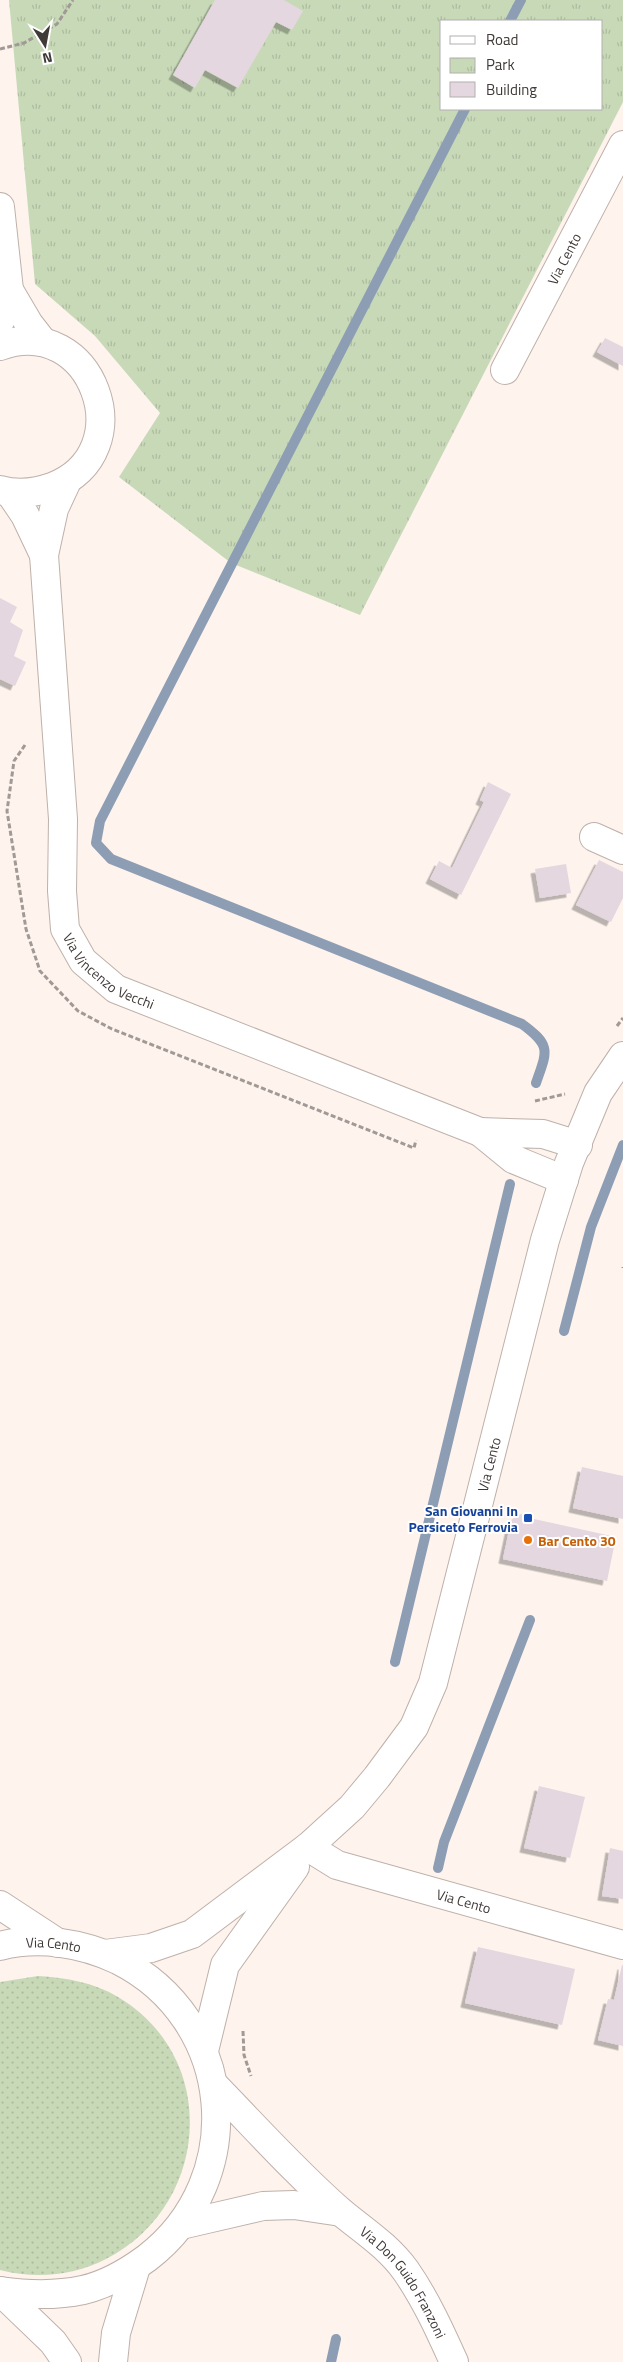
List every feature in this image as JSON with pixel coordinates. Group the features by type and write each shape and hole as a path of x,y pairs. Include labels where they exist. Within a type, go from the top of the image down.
{"street":[{"name":"Via Cento","path":"505,370 623,145"},
{"path":"0,208 9,290 0,321"},
{"path":"9,290 29,324 43,342"},
{"path":"0,346 13,341 43,342 70,355 90,376 100,404 99,434 87,462 67,481 36,493 5,491"},
{"name":"Via Vincenzo Vecchi","path":"67,481 54,509 44,555 63,819 62,891 65,929 84,961 116,989 480,1132 513,1159 564,1180"},
{"name":"Via Vincenzo Vecchi","path":"5,491 25,515 44,555"},
{"path":"594,837 623,850"},
{"name":"Via Cento","path":"105,1954 151,1948 192,1934 308,1847 352,1806 377,1777 414,1727 433,1683 545,1240 564,1180 617,1045"},
{"name":"Via Vincenzo Vecchi","path":"480,1132 543,1134 578,1145"},
{"name":"Via Cento","path":"308,1847 337,1865 623,1945"},
{"name":"Via Cento","path":"204,2051 225,1965 308,1847"},
{"path":"0,1905 58,1943"},
{"name":"Via Cento","path":"0,1946 30,1942 58,1943 82,1947 105,1954 130,1966 146,1977 174,2003 191,2026 204,2051 214,2085 217,2130 211,2164 199,2196 181,2225 160,2248 136,2267 111,2280 84,2290 28,2295 0,2291"},
{"name":"Via Don Guido Franzoni","path":"214,2085 282,2156 342,2212 380,2241 405,2270 430,2310 454,2362"},
{"name":"Via Don Guido Franzoni","path":"181,2225 263,2206 294,2205 342,2212"},
{"path":"113,2362 116,2333 136,2267"},
{"name":"Via Cento","path":"0,2291 53,2342 67,2362"}],"path":[{"path":"1,49 24,43 57,24 73,0"},
{"path":"28,740 14,760 8,811 20,899 26,929 40,971 78,1011 112,1029 414,1148 426,1111"},
{"path":"617,1045 623,1018"},
{"path":"530,1102 568,1093"},
{"path":"242,2026 244,2055 252,2079"}],"green space":[{"path":"9,0 623,0 623,102 360,615 231,563 119,477 160,413 95,336 35,284"},
{"path":"38,1976 89,1984 109,1992 151,2024 174,2056 187,2093 190,2131 183,2169 166,2204 141,2235 94,2265 68,2272 40,2275 0,2270 0,1982"}],"building":[{"path":"215,0 284,0 303,11 292,30 276,22 238,88 205,70 195,88 173,75"},
{"path":"605,338 623,347 623,366 597,352"},
{"path":"0,598 17,607 10,622 23,630 14,656 26,662 15,686 0,679"},
{"path":"488,782 511,794 461,895 430,879 439,861 452,868 484,802 480,800"},
{"path":"599,860 623,872 623,898 611,922 576,905"},
{"path":"566,864 571,893 540,898 535,869"},
{"path":"582,1467 623,1476 623,1519 573,1508"},
{"path":"527,1514 534,1519 616,1537 607,1581 503,1559 511,1521 515,1516"},
{"path":"539,1786 585,1797 570,1858 524,1848"},
{"path":"610,1848 623,1851 623,1899 602,1896"},
{"path":"478,1947 575,1969 562,2025 465,2003"},
{"path":"622,1965 623,2046 598,2040 608,1999 614,2000"}],"waterway":[{"path":"511,20 521,0"},
{"path":"464,110 100,821 96,843 111,859 522,1024 543,1044 543,1063 536,1083"},
{"path":"564,1331 591,1227 623,1145"},
{"path":"395,1662 510,1184"},
{"path":"438,1868 444,1842 530,1620"},
{"path":"331,2362 336,2339"}],"place":[{"name":"San Giovanni In Persiceto Ferrovia","path":"528,1518"},
{"name":"Bar Cento 30","path":"528,1540"}]}
